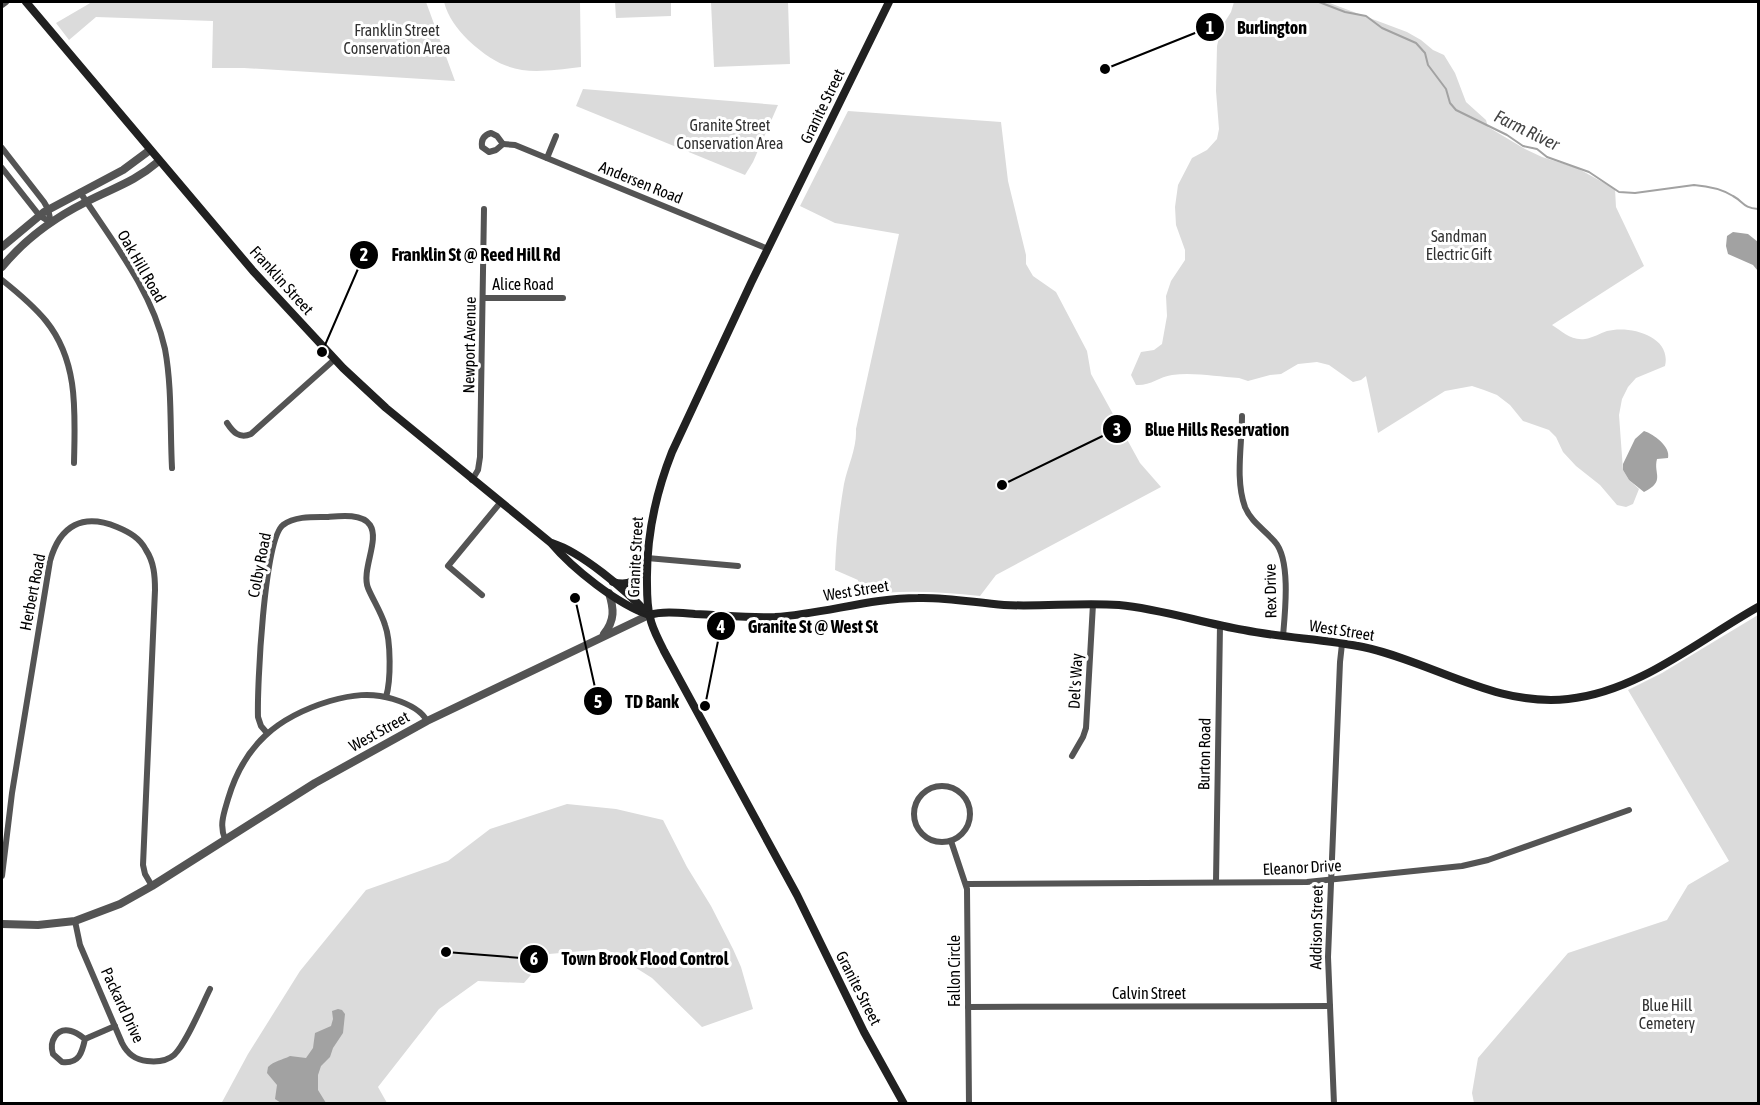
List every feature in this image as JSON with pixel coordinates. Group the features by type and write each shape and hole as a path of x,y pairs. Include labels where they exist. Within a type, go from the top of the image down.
{"main road":[{"name":"Franklin Street","path":"26,2 266,286 335,359 379,402 609,593 628,606 649,615"},
{"name":"Granite Street","path":"889,2 691,408 665,470 652,512 647,560 649,615 668,659 797,895 864,1032 904,1104"},
{"name":"Franklin Street","path":"551,543 572,551 633,598 649,615"},
{"path":"611,581 621,584 633,581 642,573 647,560"},
{"name":"West Street","path":"649,615 668,613 748,617 780,616 874,601 920,598 1010,605 1093,604 1146,609 1220,626 1367,648 1411,661 1497,693 1528,699 1560,700 1591,696 1627,683 1758,607"}],"street":[{"path":"2,5 6,2"},
{"path":"547,158 556,136"},
{"name":"Andersen Road","path":"503,144 547,158 768,249"},
{"path":"2,148 48,209 51,223"},
{"path":"2,247 48,209 123,170 150,150"},
{"path":"2,267 17,250 51,223 87,202 132,182 159,161"},
{"path":"2,168 39,215 51,223"},
{"name":"Oak Hill Road","path":"80,192 139,283 156,320 167,364 172,468"},
{"name":"Newport Avenue","path":"472,480 478,470 480,457 484,209"},
{"path":"2,280 45,320 62,347 75,392 74,463"},
{"name":"Alice Road","path":"483,298 563,298"},
{"path":"227,423 237,435 251,434 335,359"},
{"name":"Rex Drive","path":"1242,416 1241,493 1251,518 1275,542 1282,555 1285,572 1283,636"},
{"path":"482,595 448,566 500,503"},
{"name":"Colby Road","path":"267,734 258,717 262,621 275,536 280,527 292,520 346,516 363,519 371,527 373,535 366,580 387,631 389,682 386,697"},
{"name":"Herbert Road","path":"2,876 12,793 50,561 57,543 69,529 83,522 96,521 120,529 139,540 149,554 154,570 143,861 145,874 152,886"},
{"path":"647,560 738,566"},
{"path":"601,637 608,628 613,615 609,593"},
{"name":"Del's Way","path":"1072,756 1086,728 1093,604"},
{"name":"West Street","path":"2,924 38,925 75,921 110,909 152,886 315,783 427,721 649,615"},
{"name":"Burton Road","path":"1216,882 1220,626"},
{"name":"Addison Street","path":"1334,1104 1328,957 1342,644"},
{"path":"225,839 221,824 235,778 248,755 267,734 290,717 316,705 365,694 386,697 416,710 427,721"},
{"path":"947,787 958,791 966,799 969,807 968,826 961,835 951,841 939,842 928,838 920,831 915,820 915,809 920,798 935,788 947,787"},
{"name":"Eleanor Drive","path":"967,884 1298,882 1475,864 1629,810"},
{"name":"Fallon Circle","path":"951,841 967,884 969,1104"},
{"name":"Packard Drive","path":"75,921 81,945 124,1047 133,1056 146,1061 164,1060 173,1055 180,1048 210,989"},
{"name":"Calvin Street","path":"968,1006 1330,1006"},
{"path":"85,1039 115,1026"},
{"path":"71,1031 85,1039 81,1055 74,1061 62,1062 53,1054 52,1042 61,1032 71,1031"}],"green space":[{"name":"Franklin Street Conservation Area","path":"92,2 426,2 455,81 212,68 213,21 96,17 69,40 56,23"},
{"path":"444,2 580,2 581,67 533,71 520,70 495,61 460,32 450,18"},
{"path":"615,2 671,2 671,16 616,18"},
{"path":"711,2 788,2 790,64 714,67"},
{"name":"Sandman Electric Gift","path":"1234,2 1327,2 1407,32 1444,55 1455,73 1466,102 1486,120 1488,127 1525,149 1577,168 1615,189 1616,207 1644,266 1552,325 1567,335 1580,339 1607,331 1637,332 1656,340 1662,347 1665,366 1636,378 1622,399 1619,415 1623,470 1629,480 1639,489 1633,504 1626,507 1617,505 1600,485 1563,452 1556,437 1549,430 1523,421 1510,405 1497,395 1472,386 1445,391 1378,433 1366,376 1353,382 1329,365 1317,362 1298,364 1281,374 1248,381 1239,378 1180,374 1136,385 1131,375 1141,352 1154,350 1162,344 1167,316 1166,296 1171,281 1185,260 1185,250 1176,225 1175,207 1178,185 1192,158 1207,150 1217,139 1219,129 1216,91 1217,46 1221,28"},
{"name":"Granite Street Conservation Area","path":"583,89 778,105 745,175 576,106"},
{"path":"848,111 1001,122 1008,181 1026,255 1026,264 1033,276 1056,292 1087,351 1091,374 1140,463 1161,487 996,575 980,596 905,592 859,596 858,580 835,570 844,484 854,450 856,429 899,234 835,223 800,206"},
{"name":"Blue Hill Cemetery","path":"1758,615 1758,1103 1474,1103 1472,1093 1478,1058 1568,953 1667,920 1688,885 1729,861 1628,690 1662,673"},
{"path":"567,804 616,809 663,820 733,949 741,967 753,1009 702,1027 652,978 606,949 549,954 524,983 478,981 439,1009 378,1087 387,1103 221,1104 248,1054 300,971 366,890 448,861 490,829"}],"shaded area":[{"path":"1733,232 1748,234 1758,242 1758,271 1753,265 1728,254 1727,236"},
{"path":"1644,431 1661,442 1667,450 1668,458 1657,459 1657,481 1644,492 1629,480 1623,470 1623,464 1635,439"},
{"path":"338,1009 345,1014 343,1033 330,1057 321,1066 318,1075 318,1090 326,1103 281,1103 275,1099 277,1085 267,1073 268,1067 290,1056 306,1058 313,1048 315,1033 331,1026 332,1011"}],"waterway":[{"name":"Farm River","path":"1319,2 1345,12 1366,16 1382,28 1416,43 1425,53 1428,65 1446,89 1450,103 1456,110 1507,135 1523,146 1537,149 1547,157 1589,172 1619,192 1635,193 1699,185 1724,191 1746,206 1758,209"}],"place":[{"name":"Burlington","path":"1105,69"},
{"name":"Franklin St @ Reed Hill Rd","path":"322,352"},
{"name":"Blue Hills Reservation","path":"1002,485"},
{"name":"TD Bank","path":"575,598"},
{"name":"Granite St @ West St","path":"705,706"},
{"name":"Town Brook Flood Control","path":"446,952"}]}
